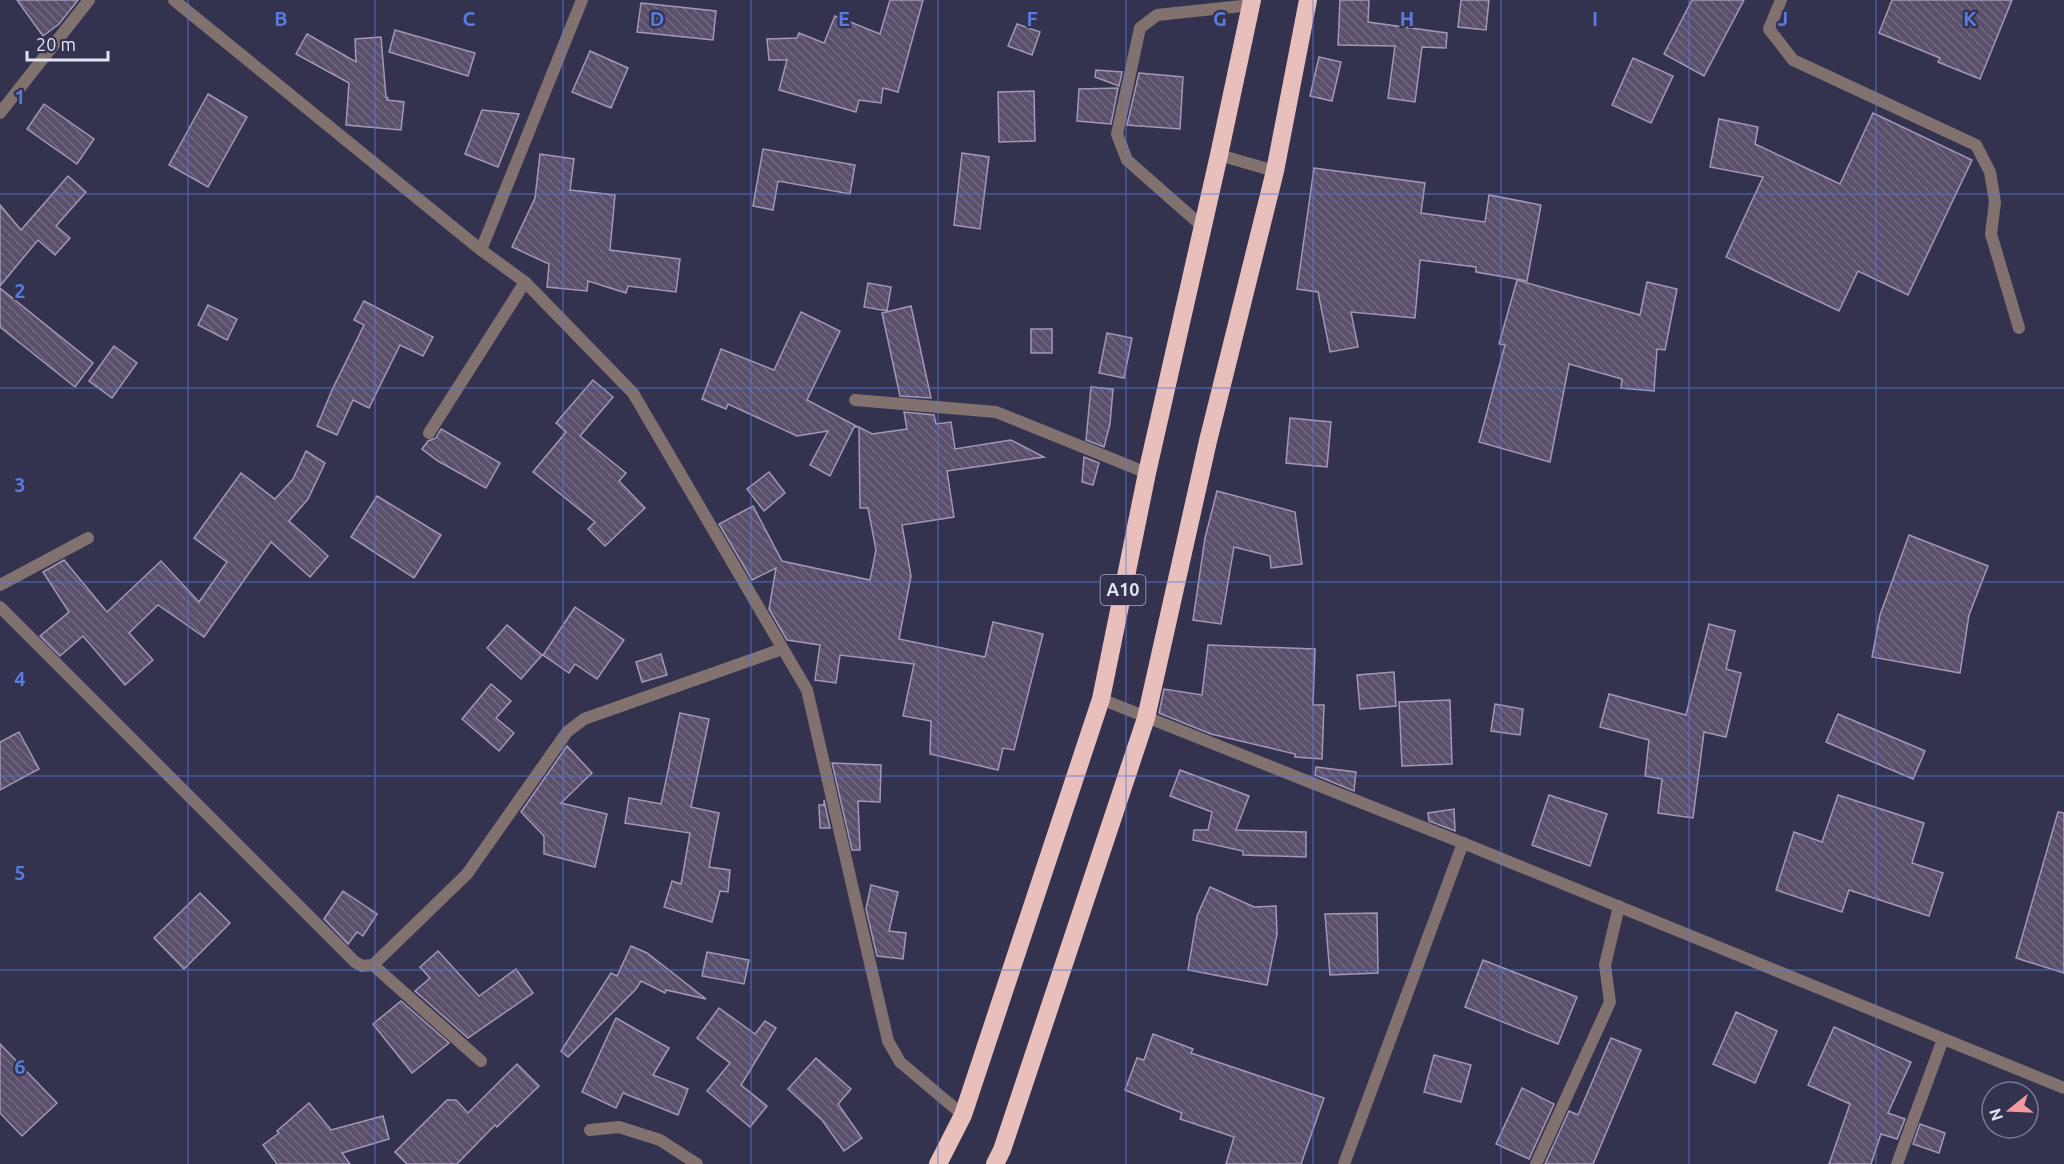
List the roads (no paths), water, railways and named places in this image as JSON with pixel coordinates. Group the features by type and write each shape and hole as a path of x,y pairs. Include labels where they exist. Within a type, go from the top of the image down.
{"highway":[{"name":"A10","path":"995,1164 1002,1150 1146,718 1208,441 1275,171 1308,0"},
{"name":"A10","path":"938,1164 963,1115 1101,699 1147,473 1220,155 1251,2"}],"street":[{"path":"0,113 89,0"},
{"path":"174,0 481,250 525,282 633,393 807,690 888,1041 900,1062 963,1115"},
{"path":"481,250 582,0"},
{"path":"1781,0 1769,29 1793,60 1976,145 1990,172 1995,202 1991,234 2019,328"},
{"path":"1203,227 1126,160 1117,134 1140,28 1156,15 1251,2"},
{"path":"1220,155 1275,171"},
{"path":"429,433 525,282"},
{"path":"855,400 996,412 1147,473"},
{"path":"0,585 88,538"},
{"path":"0,607 355,962 362,966 372,965 467,874 567,732 584,719 782,649"},
{"path":"1101,699 1619,906 2064,1088"},
{"path":"1344,1164 1463,843"},
{"path":"1536,1164 1610,1002 1605,966 1619,906"},
{"path":"372,965 481,1061"},
{"path":"1897,1164 1943,1039"},
{"path":"591,1130 619,1127 660,1140 697,1164"}]}
